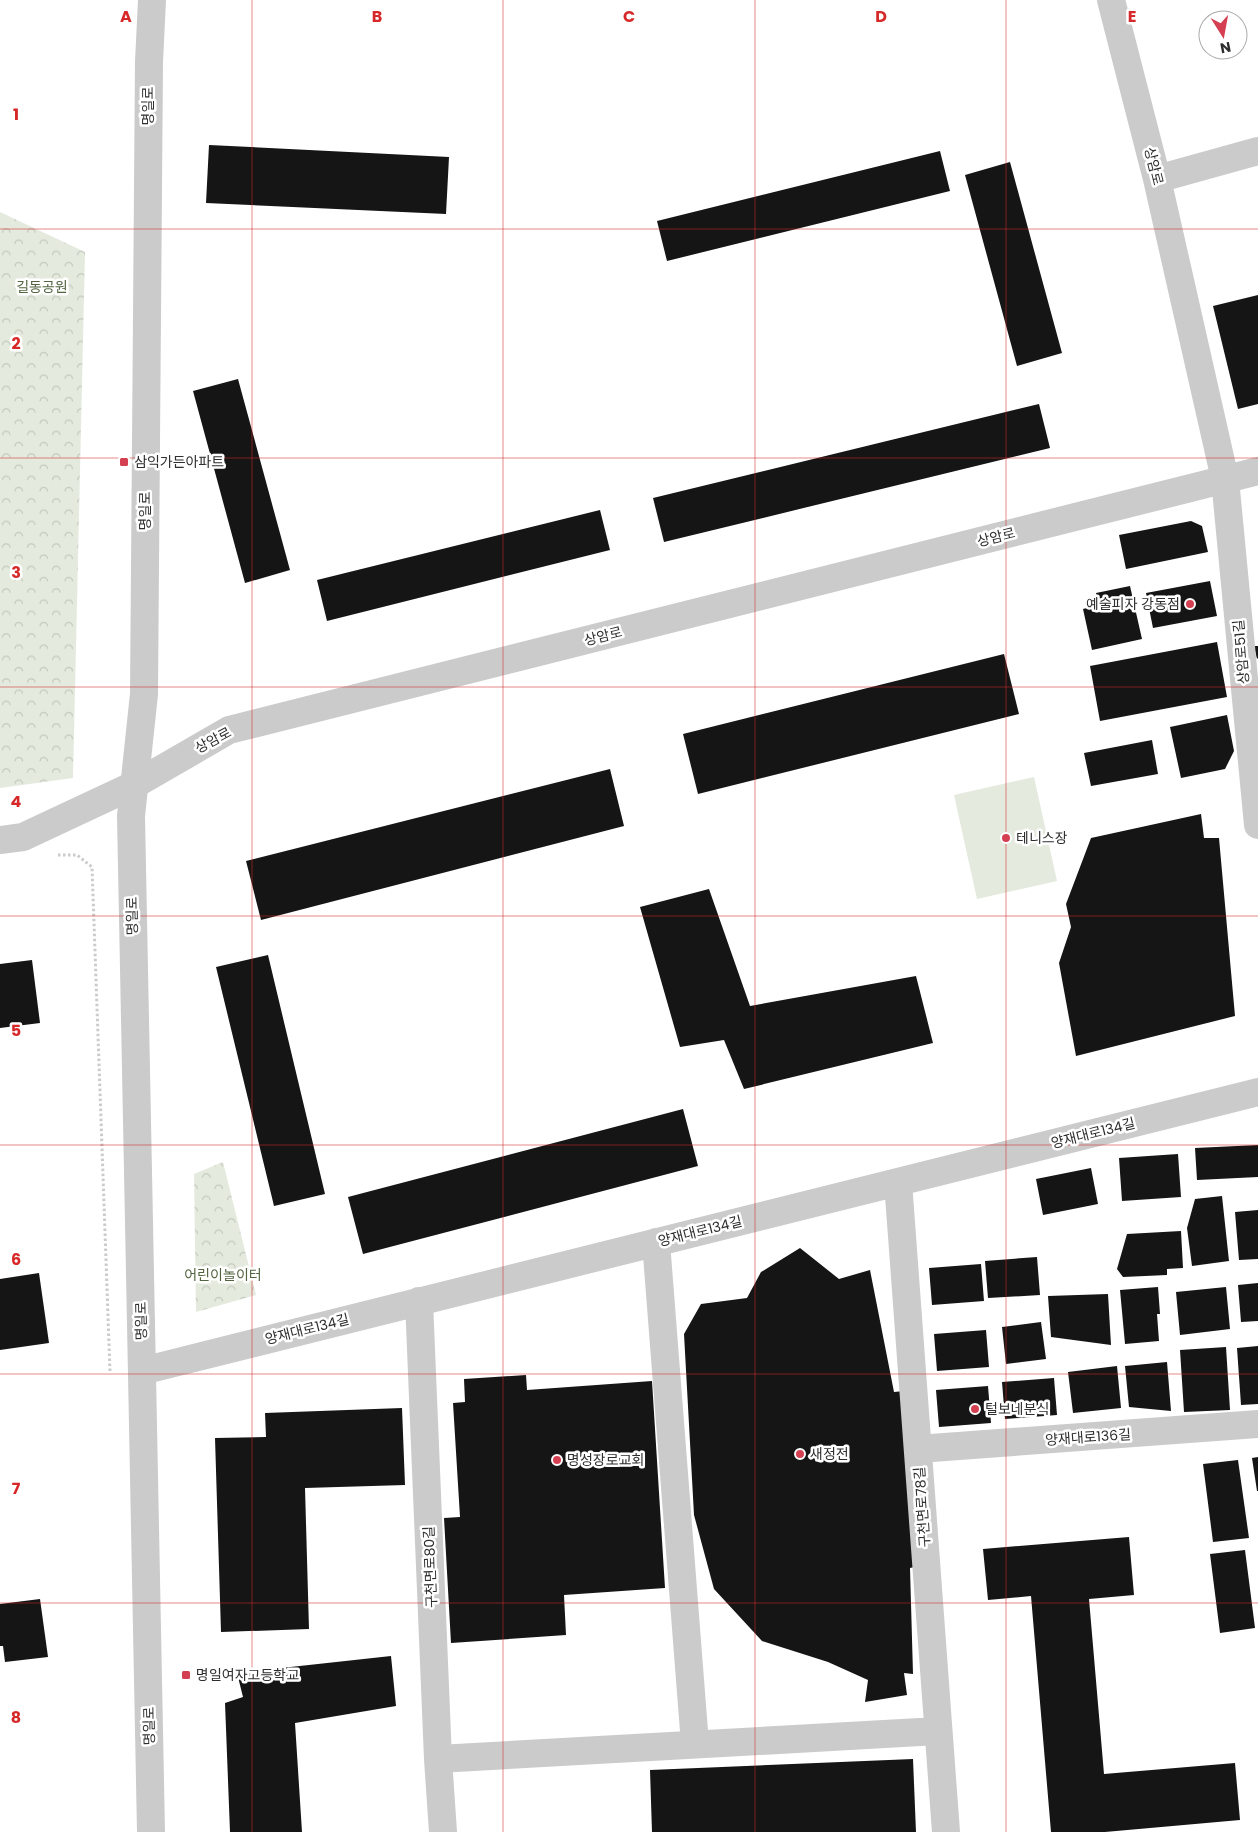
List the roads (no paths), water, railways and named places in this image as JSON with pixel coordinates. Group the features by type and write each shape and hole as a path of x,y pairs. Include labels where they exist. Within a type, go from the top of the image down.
{"street":[{"name":"명일로","path":"151,1832 130,816 144,694 149,62 152,0"},
{"name":"상암로","path":"1111,0 1157,179 1225,479"},
{"path":"1157,179 1258,152"},
{"name":"상암로","path":"0,840 23,837 134,785 229,730 1258,471"},
{"name":"상암로51길","path":"1225,479 1256,771 1258,824"},
{"name":"양재대로134길","path":"142,1371 1258,1092"},
{"name":"구천면로78길","path":"898,1182 946,1832"},
{"path":"656,1242 695,1744"},
{"name":"구천면로80길","path":"419,1301 438,1759 443,1832"},
{"name":"양재대로136길","path":"918,1449 1258,1424"},
{"path":"438,1759 938,1731"}],"place":[{"name":"삼익가든아파트","path":"124,462"},
{"name":"예술피자 강동점","path":"1190,604"},
{"name":"테니스장","path":"1006,838"},
{"name":"털보네분식","path":"975,1409"},
{"name":"새정전","path":"800,1454"},
{"name":"명성장로교회","path":"557,1460"},
{"name":"명일여자고등학교","path":"186,1675"}],"park label":[{"name":"길동공원","path":"42,287"},
{"name":"어린이놀이터","path":"223,1275"}]}
